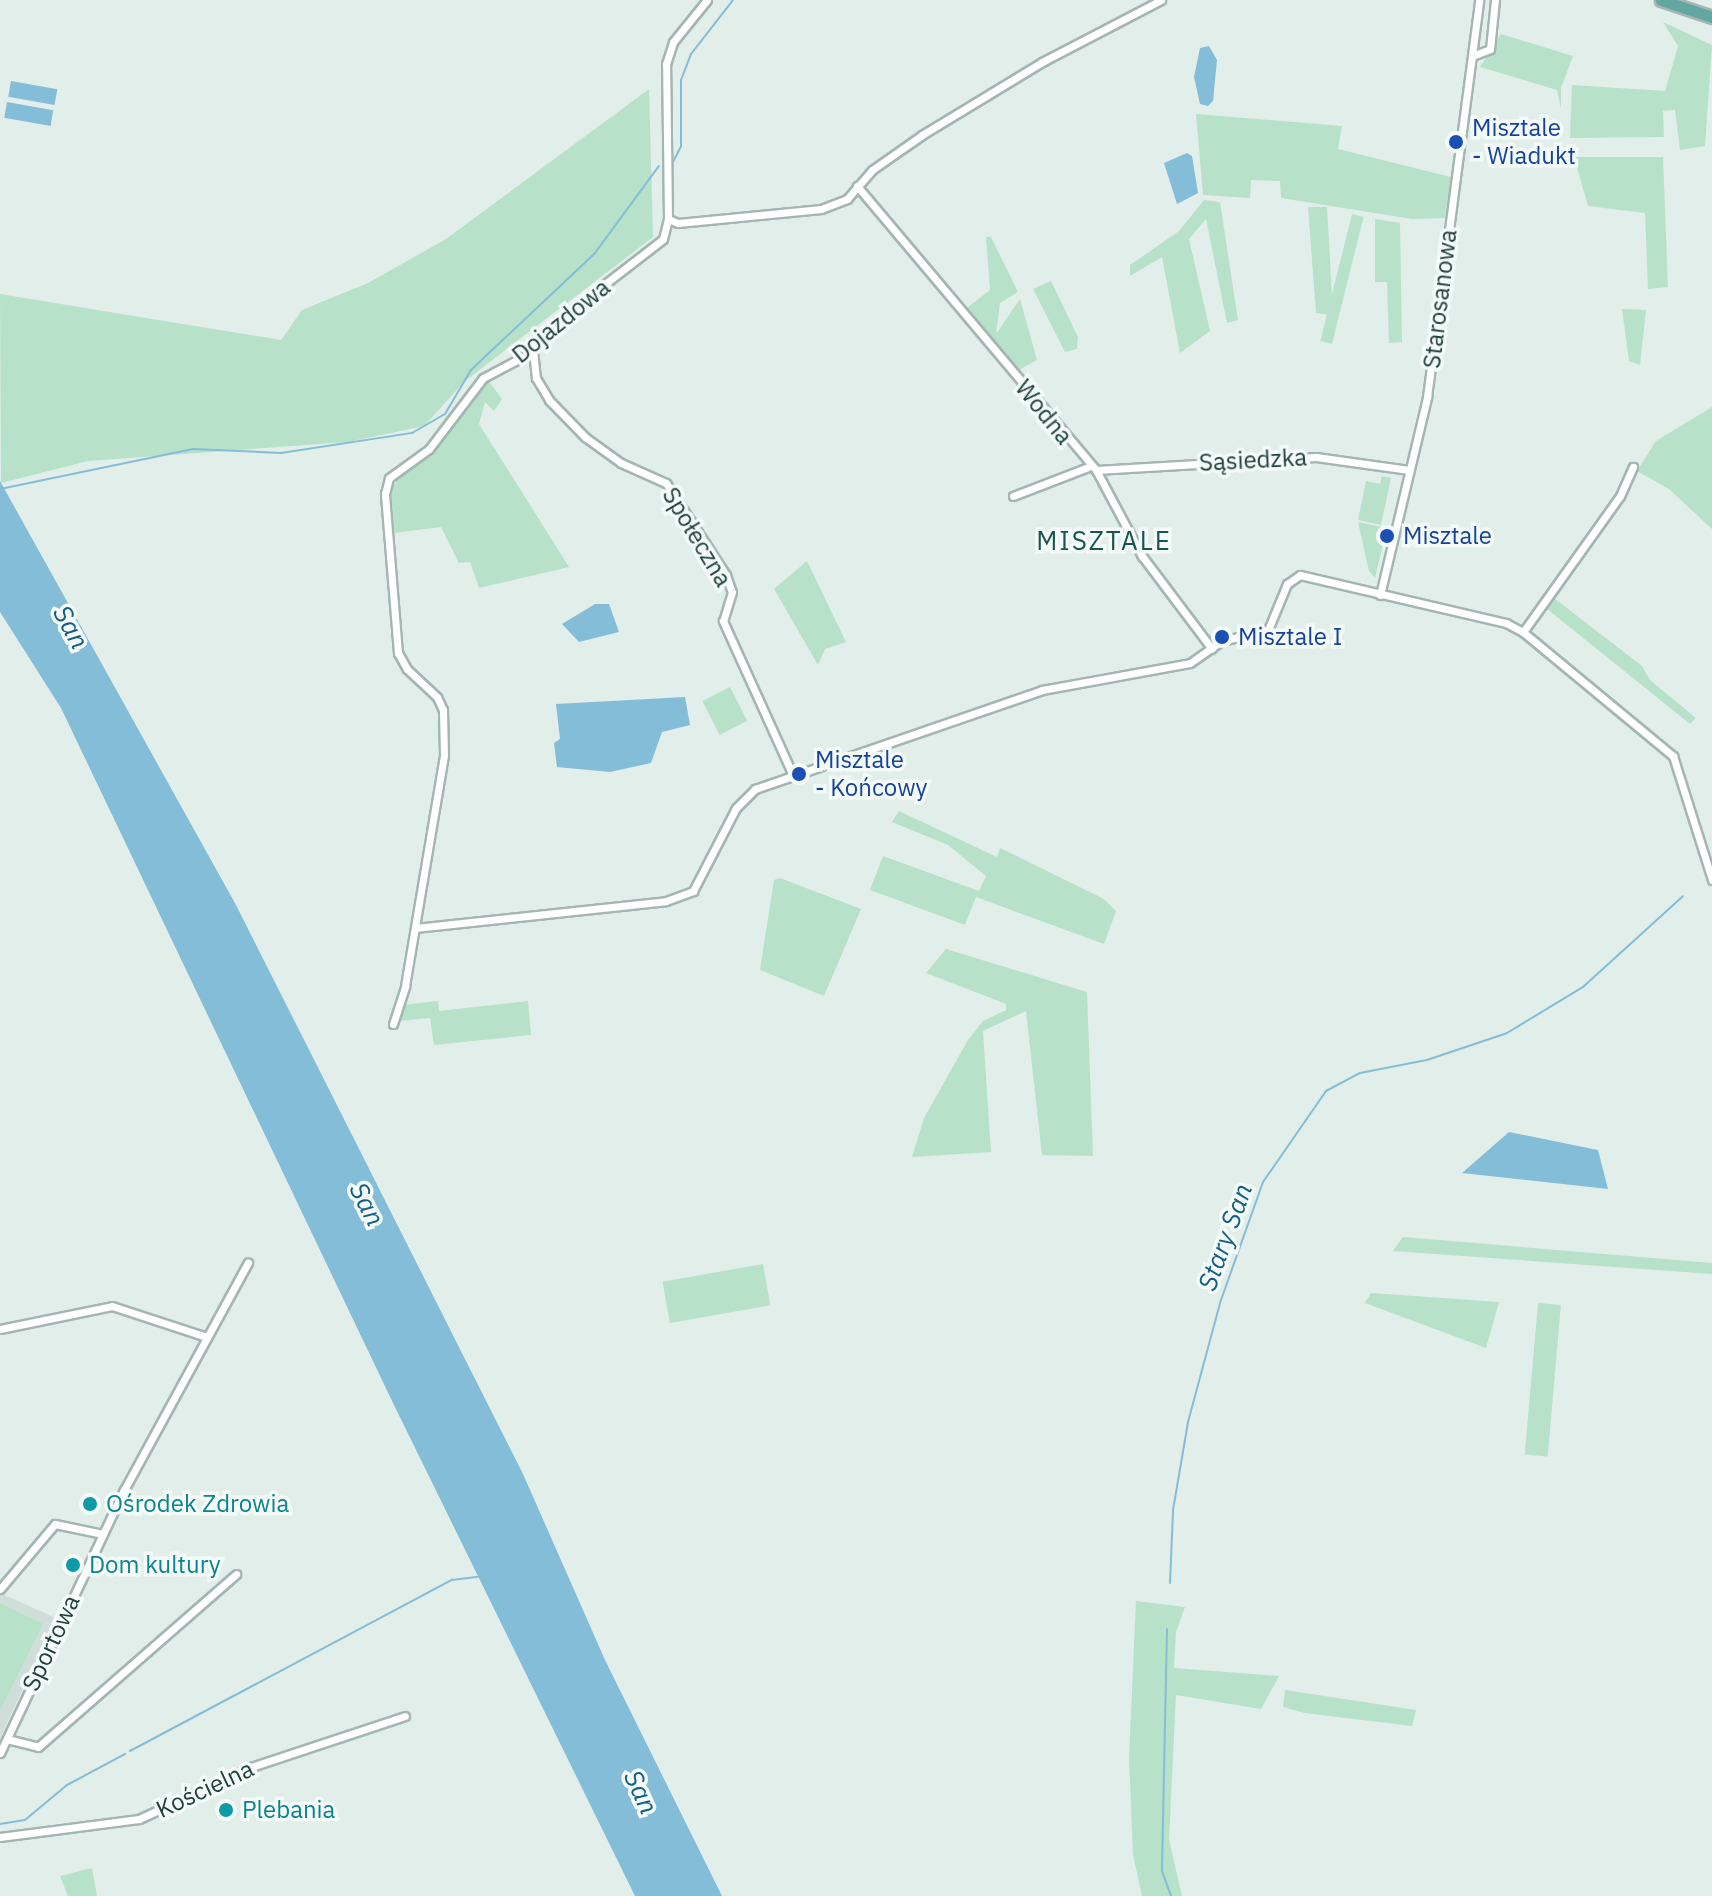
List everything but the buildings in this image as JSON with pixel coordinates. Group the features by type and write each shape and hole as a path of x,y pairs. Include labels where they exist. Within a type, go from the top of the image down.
{"main road":[{"path":"1661,0 1712,17"}],"street":[{"path":"663,239 668,219 666,64 673,42 707,0"},
{"path":"668,219 678,223 821,209 847,199 857,186 922,135 1042,62 1161,0"},
{"name":"Starosanowa","path":"1380,595 1427,397 1479,0"},
{"path":"1472,56 1490,49 1495,0"},
{"name":"Wodna","path":"857,186 1092,469 1142,556 1212,649"},
{"name":"Dojazdowa","path":"393,1024 415,928 441,777 443,710 398,653 386,483 429,449 483,378 533,350 579,304 663,239 678,223"},
{"name":"Społeczna","path":"533,350 536,378 549,400 585,437 621,463 666,483 726,575 732,592 723,621 792,773"},
{"name":"Sąsiedzka","path":"1013,496 1092,469 1316,457 1409,470"},
{"path":"1523,632 1620,496 1633,467"},
{"path":"415,928 666,901 693,891 736,808 755,789 792,773 1042,690 1190,663 1221,641 1268,630 1291,576 1380,595 1523,632 1673,756 1712,880"},
{"name":"Sportowa","path":"0,1753 103,1534 248,1263"},
{"path":"0,1329 112,1306 207,1337"},
{"path":"0,1589 55,1524 103,1534"},
{"path":"7,1739 38,1747 236,1574"},
{"name":"Kościelna","path":"0,1837 139,1819 251,1767 405,1716"}],"shaded area":[{"path":"0,1593 56,1618 0,1738"}],"green space":[{"path":"1663,22 1712,45 1705,146 1680,150 1675,110 1663,111 1664,137 1570,138 1572,85 1665,91 1678,46"},
{"path":"1501,34 1573,56 1561,88 1561,109 1557,90 1480,67"},
{"path":"649,89 653,237 465,381 424,426 348,442 88,461 1,483 0,294 281,340 302,310 368,283 446,239"},
{"path":"1196,114 1342,126 1338,149 1451,177 1445,218 1412,219 1281,198 1280,181 1251,180 1250,198 1203,195"},
{"path":"1574,157 1663,157 1668,287 1648,289 1645,213 1588,206"},
{"path":"1204,200 1220,202 1238,320 1227,323 1206,219 1189,239 1210,331 1180,353 1162,257 1130,276 1130,265 1179,231"},
{"path":"1308,207 1327,207 1333,315 1316,313"},
{"path":"1352,214 1364,217 1332,344 1320,341"},
{"path":"1375,219 1400,223 1402,342 1389,343 1387,282 1375,282"},
{"path":"986,237 991,237 1018,292 1000,303 996,334 1020,299 1037,360 1017,371 963,311 990,290"},
{"path":"1051,281 1078,337 1077,349 1065,352 1033,289"},
{"path":"1622,309 1646,310 1640,365 1629,361"},
{"path":"488,380 502,399 494,411 485,402 479,424 569,567 479,588 470,562 459,563 441,527 394,533 391,490 404,470 438,446"},
{"path":"1712,407 1712,529 1669,489 1637,471 1656,441"},
{"path":"1382,476 1391,478 1381,525 1358,520 1366,481 1380,484"},
{"path":"1358,522 1387,528 1375,578 1369,571"},
{"path":"807,561 846,642 825,649 818,665 774,589"},
{"path":"1554,598 1642,666 1650,680 1696,718 1690,724 1546,608"},
{"path":"730,687 747,721 720,735 702,701"},
{"path":"899,811 997,857 1000,848 1104,899 1116,911 1104,944 976,897 965,925 870,890 883,856 979,891 986,876 948,845 892,822"},
{"path":"780,878 861,909 824,996 760,970 774,880"},
{"path":"946,949 1087,992 1093,1156 1042,1155 1026,1011 983,1031 991,1152 912,1157 924,1118 968,1040 983,1021 1006,1010 1006,1004 926,973"},
{"path":"438,1001 439,1011 528,1001 531,1035 434,1045 430,1018 399,1021 403,1005"},
{"path":"1403,1237 1712,1263 1712,1274 1393,1251"},
{"path":"763,1264 770,1305 670,1323 663,1282"},
{"path":"1371,1293 1499,1302 1486,1348 1365,1303"},
{"path":"1538,1303 1561,1305 1548,1456 1525,1454"},
{"path":"1136,1601 1185,1607 1176,1632 1174,1668 1279,1676 1261,1709 1176,1695 1169,1840 1182,1896 1142,1896 1133,1855 1129,1758"},
{"path":"0,1603 43,1624 1,1709 0,1709"},
{"path":"1285,1690 1416,1710 1412,1726 1305,1713 1283,1707"},
{"path":"92,1868 97,1896 68,1896 60,1876"}],"water":[{"path":"1209,46 1217,60 1213,101 1208,106 1200,104 1194,77 1200,48"},
{"path":"11,81 57,89 55,105 8,97"},
{"path":"7,102 53,110 51,126 4,118"},
{"path":"1187,153 1192,156 1198,193 1177,204 1164,163"},
{"name":"San","path":"0,481 236,905 523,1474 605,1660 722,1896 635,1896 393,1403 61,708 0,612"},
{"path":"595,604 609,604 619,632 579,642 562,624"},
{"path":"685,697 690,725 662,732 651,763 610,772 557,767 554,743 560,739 556,704"},
{"path":"1509,1132 1598,1150 1608,1189 1462,1173"}],"waterway":[{"path":"673,162 681,146 681,80 691,54 733,0"},
{"path":"0,489 193,449 281,453 412,433 445,414 471,370 595,253 659,166"},
{"name":"Stary San","path":"1170,1583 1173,1510 1188,1422 1221,1300 1263,1182 1326,1091 1360,1073 1427,1060 1507,1033 1583,987 1683,896"},
{"path":"130,1751 452,1580 478,1577"},
{"name":"Stary San","path":"1167,1629 1162,1871 1171,1896"},
{"path":"0,1824 25,1820 67,1785 125,1754"}],"place":[{"name":"Misztale - Wiadukt","path":"1456,142"},
{"name":"Misztale","path":"1387,536"},
{"name":"Misztale I","path":"1222,637"},
{"name":"Misztale - Końcowy","path":"799,774"},
{"name":"Ośrodek Zdrowia","path":"90,1504"},
{"name":"Dom kultury","path":"73,1565"},
{"name":"Plebania","path":"226,1810"}],"district":[{"name":"MISZTALE","path":"1104,541"}]}
